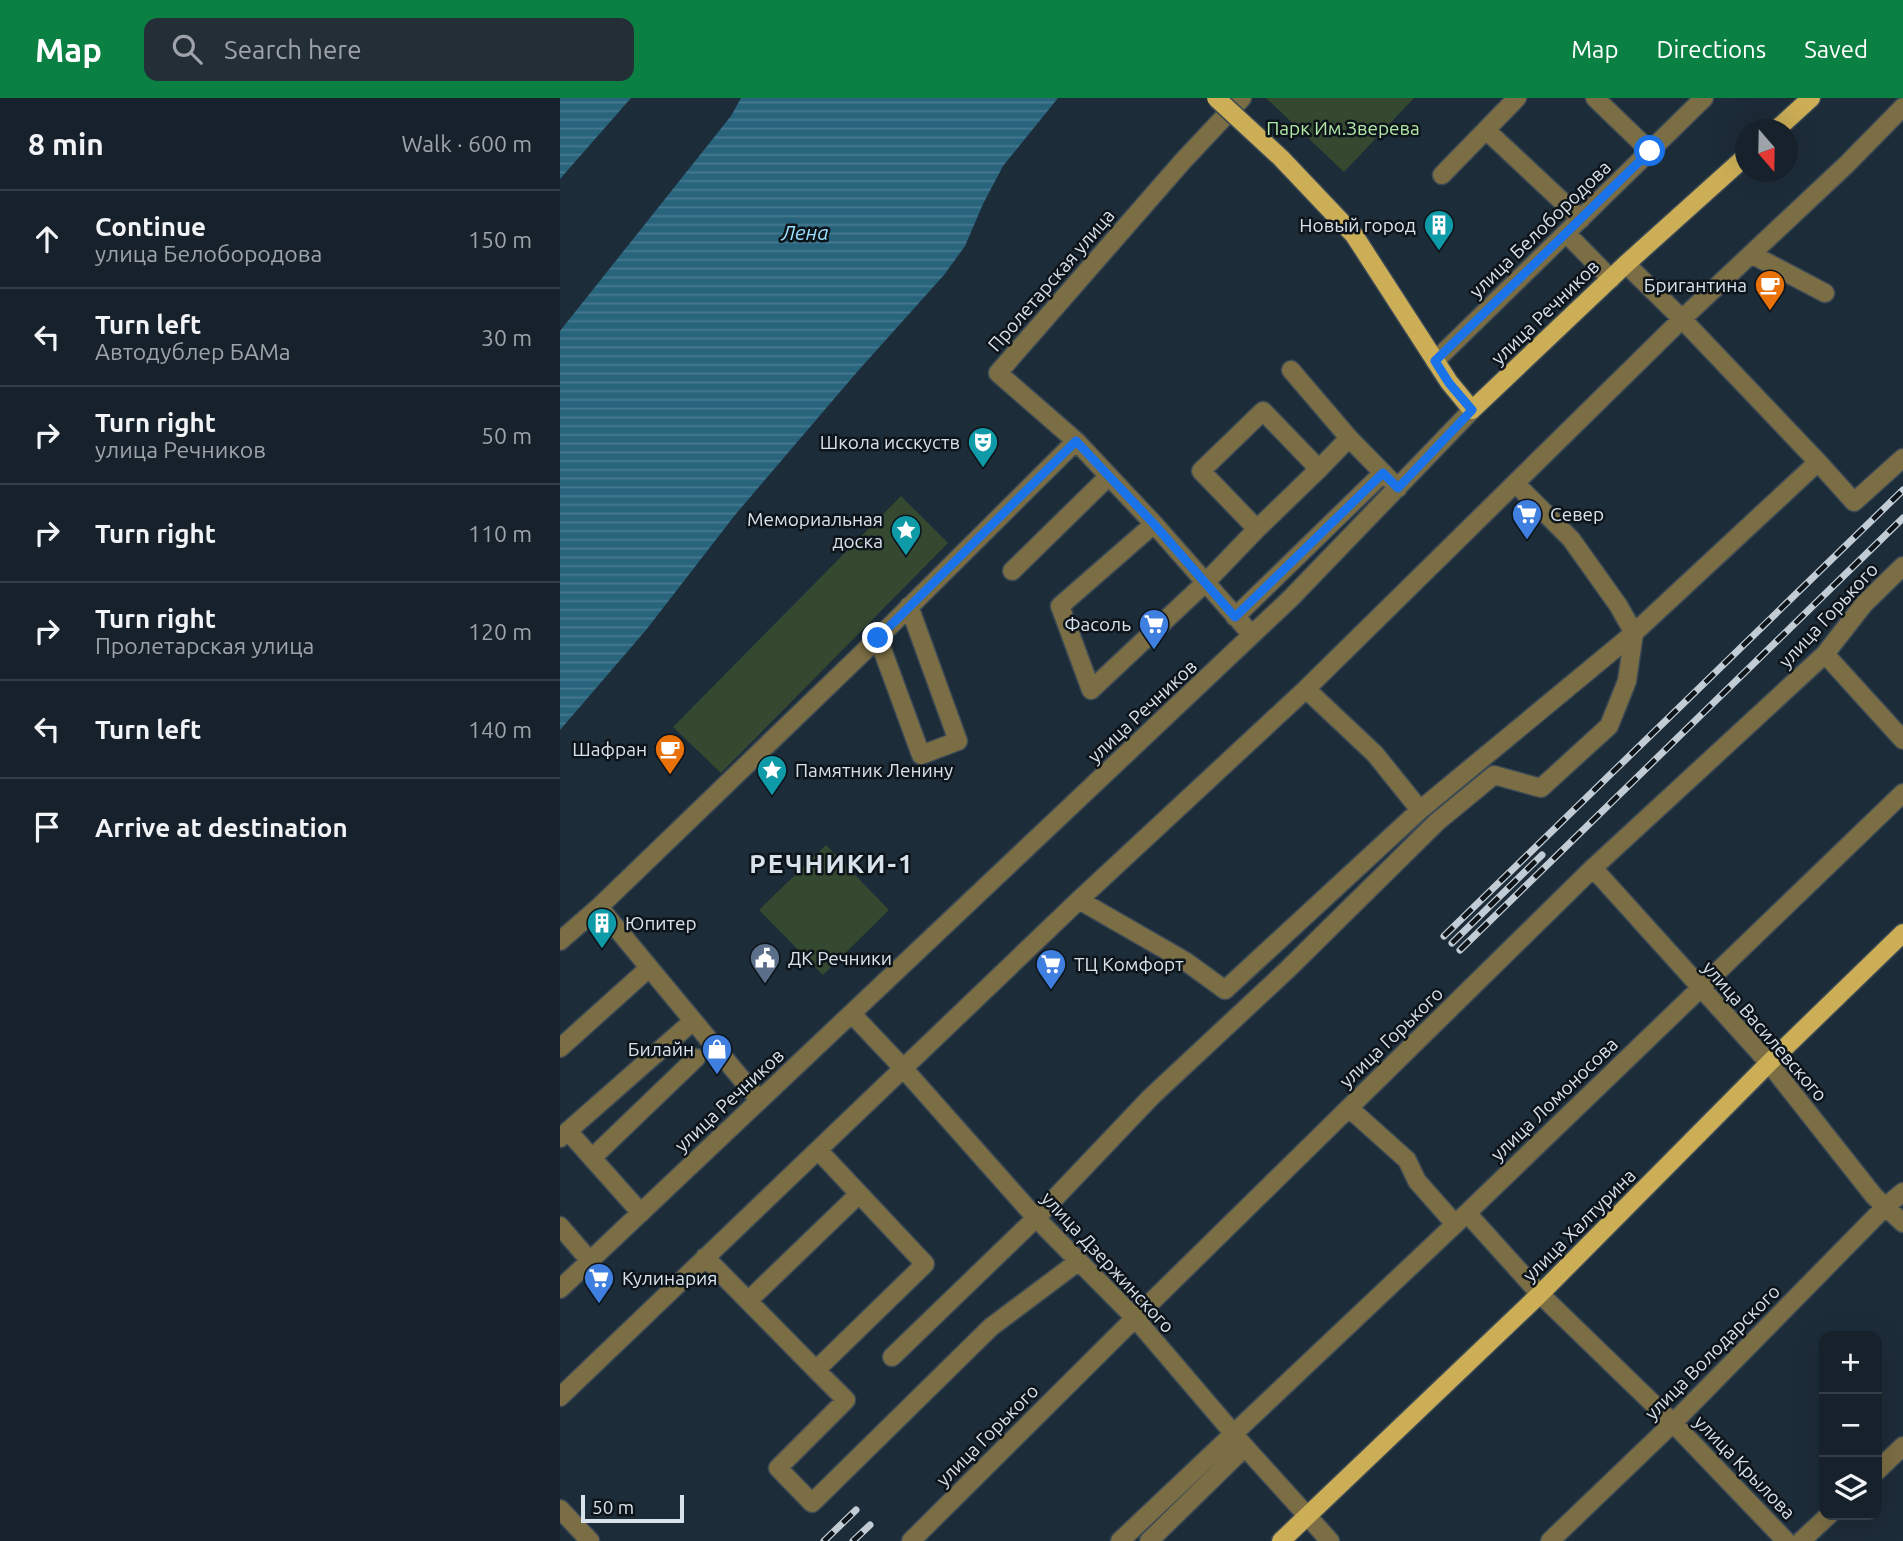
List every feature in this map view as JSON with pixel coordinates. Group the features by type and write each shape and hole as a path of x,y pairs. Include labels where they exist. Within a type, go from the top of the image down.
{"main road":[{"path":"1216,98 1281,158 1354,235 1449,383 1472,410"},
{"path":"1788,119 1811,98"},
{"name":"улица Речников","path":"1472,410 1626,264 1735,166"},
{"name":"улица Халтурина","path":"1281,1541 1540,1294 1769,1063 1903,933"}],"street":[{"name":"Пролетарская улица","path":"1241,98 998,373 1076,441 1252,635"},
{"path":"1442,175 1517,98"},
{"path":"1595,98 1650,151"},
{"name":"улица Белобородова","path":"1435,361 1704,98"},
{"path":"560,1397 1079,900 1306,689 1682,319 1847,164 1903,107"},
{"path":"1486,130 1581,219"},
{"path":"1566,233 1611,279"},
{"path":"1751,254 1825,293"},
{"path":"1626,264 1682,319 1854,502 1903,458"},
{"path":"1291,369 1349,438 1398,488"},
{"name":"улица Речников","path":"560,1289 1291,598 1472,410"},
{"path":"1256,529 1201,471 1263,411 1320,469"},
{"path":"1154,524 1060,606 1091,690 1206,582 1349,438"},
{"path":"560,941 599,907 878,638 1076,441"},
{"path":"1079,900 1185,961 1225,990 1420,810 1634,633 1818,462"},
{"path":"1235,617 1383,473"},
{"path":"1012,571 1109,476"},
{"path":"892,1357 1036,1218 1151,1097 1287,970 1437,822 1494,775 1541,788 1609,726 1627,681 1634,633 1571,539 1515,483"},
{"name":"улица Горького","path":"911,1541 1593,868 1825,654 1864,604 1903,566"},
{"path":"878,638 921,755 958,741 909,606"},
{"path":"1825,654 1903,740"},
{"path":"1306,689 1376,754 1420,810"},
{"name":"улица Ломоносова","path":"1239,1440 1461,1218 1903,793"},
{"name":"улица Василевского","path":"1593,868 1769,1063 1874,1196 1903,1223"},
{"path":"599,907 759,1100"},
{"path":"560,1048 649,968"},
{"name":"улица Дзержинского","path":"852,1014 1036,1218 1135,1318 1330,1541"},
{"path":"641,1213 592,1158 564,1135 693,1021"},
{"path":"592,1158 696,1058"},
{"name":"улица Крылова","path":"1349,1108 1407,1160 1417,1181 1461,1218 1673,1423 1786,1541"},
{"path":"816,1370 925,1264 818,1150"},
{"name":"улица Володарского","path":"1550,1541 1673,1423 1885,1207 1903,1192"},
{"path":"748,1301 859,1194"},
{"path":"560,1226 590,1261"},
{"path":"705,1257 846,1400 778,1468 812,1503 991,1328 1079,1261"},
{"path":"1120,1541 1239,1440"},
{"path":"1149,1541 1239,1440"},
{"path":"1882,1466 1903,1446"},
{"path":"560,1509 590,1541"},
{"path":"1801,1541 1824,1520"}],"green space":[{"name":"Парк Им.Зверева","path":"1266,98 1414,98 1344,172"},
{"path":"901,496 948,543 721,773 673,727"},
{"path":"826,845 889,910 823,975 759,910"}],"water":[{"path":"560,98 631,98 560,179"},
{"name":"Лена","path":"741,98 1058,98 1003,166 965,246 944,275 735,515 646,630 560,730 560,331 731,116"}],"railway":[{"path":"1444,936 1903,490"},
{"path":"1460,950 1903,518"},
{"path":"1452,943 1542,855"},
{"path":"824,1541 856,1510"},
{"path":"853,1541 870,1525"}],"place":[{"name":"Новый город","path":"1439,252"},
{"name":"Бригантина","path":"1770,312"},
{"name":"Школа исскуств","path":"983,469"},
{"name":"Север","path":"1527,541"},
{"name":"Мемориальная доска","path":"906,557"},
{"name":"Фасоль","path":"1154,651"},
{"name":"Шафран","path":"670,776"},
{"name":"Памятник Ленину","path":"772,797"},
{"name":"Юпитер","path":"602,950"},
{"name":"ДК Речники","path":"765,985"},
{"name":"ТЦ Комфорт","path":"1051,991"},
{"name":"Билайн","path":"717,1076"},
{"name":"Кулинария","path":"599,1305"}],"district":[{"name":"РЕЧНИКИ-1","path":"832,863"}],"route":[{"path":"878,638 1076,441 1154,524 1235,617 1383,473 1398,488 1472,410 1435,361 1650,151"}]}
